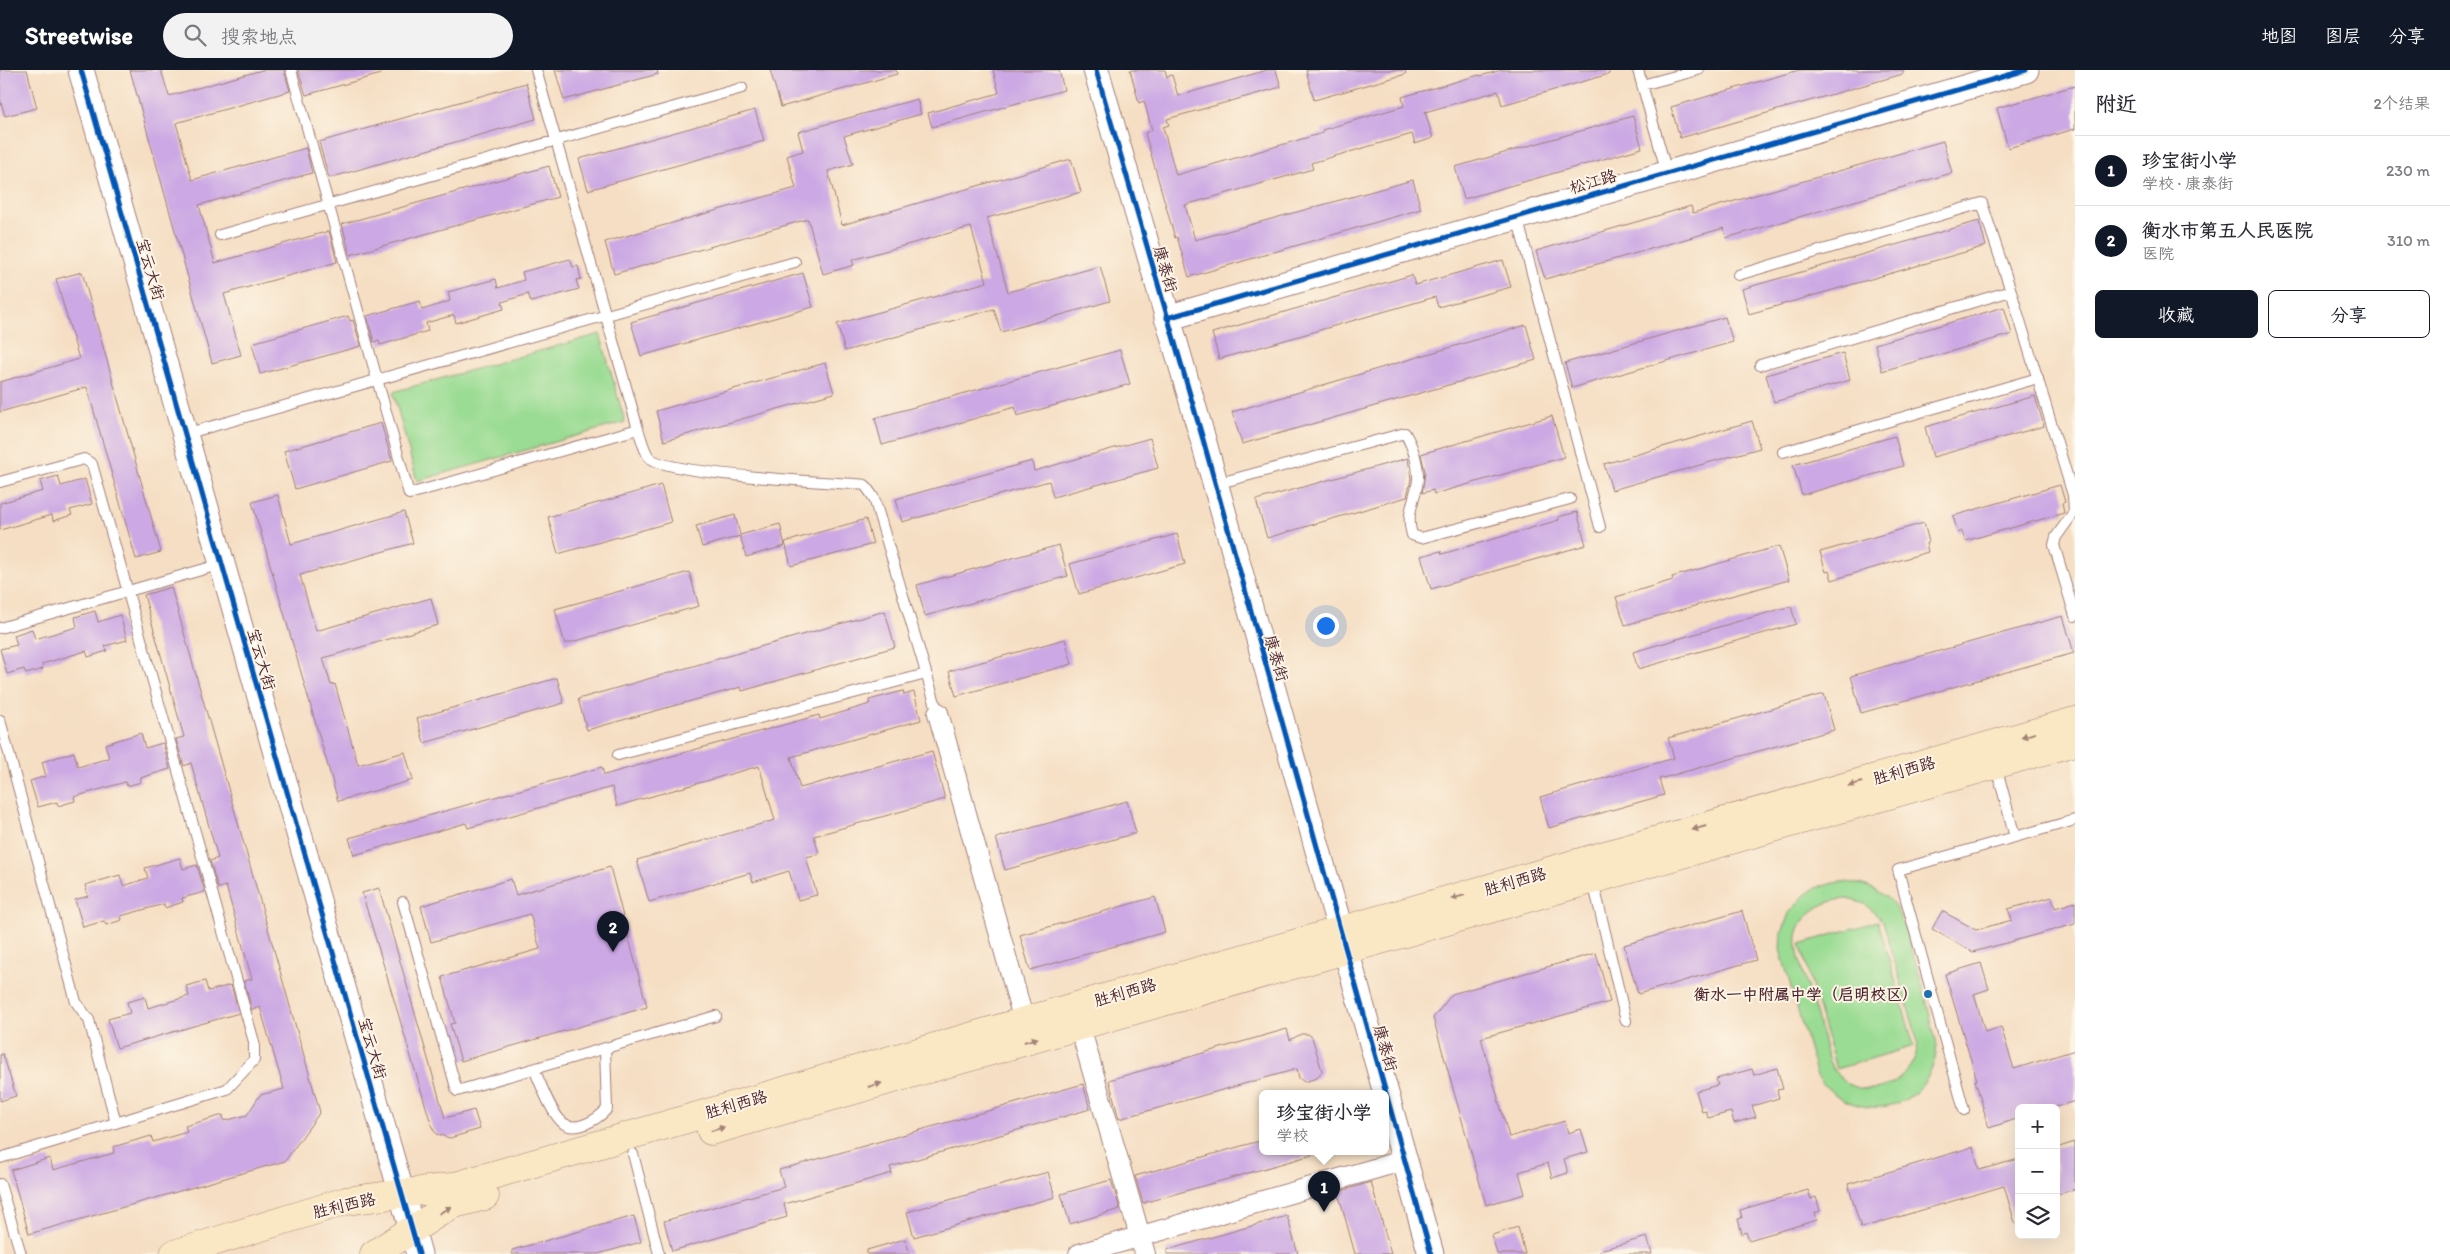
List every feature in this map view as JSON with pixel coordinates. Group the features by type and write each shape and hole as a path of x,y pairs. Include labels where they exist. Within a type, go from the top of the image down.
{"main road":[{"name":"胜利西路","path":"374,1254 416,1242 451,1206 1080,1027 1343,940 2075,721"},
{"name":"胜利西路","path":"174,1254 346,1201 452,1187 588,1135 1343,940 1593,880 2075,742"}],"street":[{"name":"宝云大街","path":"81,70 416,1242"},
{"name":"康泰街","path":"1096,70 1215,484 1385,1090"},
{"name":"松江路","path":"1167,318 2026,70"},
{"path":"938,713 1024,1021"},
{"path":"1080,1027 1142,1245"},
{"name":"康泰街","path":"1389,1103 1431,1254"},
{"path":"1079,1254 1142,1245 1405,1160"}],"lane":[{"path":"290,70 409,494 638,429"},
{"path":"536,70 638,429 650,457 659,463 688,470 864,485 874,498 938,713"},
{"path":"1638,70 1667,173"},
{"path":"1642,85 1698,70"},
{"path":"220,235 742,88"},
{"path":"1738,275 1982,203 2011,291 2073,495 2074,512 2056,537 2054,545 2075,616"},
{"path":"1517,216 1600,527"},
{"path":"185,434 795,262"},
{"path":"1760,365 2011,291"},
{"path":"1782,452 2038,378"},
{"path":"1215,484 1405,433 1411,442 1418,472 1418,484 1408,514 1408,524 1412,535 1421,538 1570,499"},
{"path":"0,482 84,459 92,464 254,1042 254,1060 227,1089 0,1158"},
{"path":"0,628 222,564"},
{"path":"618,755 926,674"},
{"path":"0,720 76,1002 89,1020 116,1123"},
{"path":"1996,765 2015,837"},
{"path":"1964,1110 1898,870 2075,820"},
{"path":"1593,880 1626,1021"},
{"path":"403,902 457,1091 716,1016"},
{"path":"534,1069 548,1101 562,1122 588,1135 608,1109 605,1048"},
{"path":"633,1154 659,1254"},
{"path":"0,1184 22,1254"}],"green space":[{"path":"600,334 625,422 417,481 393,392"},
{"path":"1839,882 1869,887 1888,898 1898,914 1912,952 1926,1001 1936,1052 1930,1073 1918,1090 1903,1101 1886,1106 1867,1107 1849,1102 1832,1092 1817,1076 1780,949 1781,936 1789,913 1805,895 1815,888","holes":["1848,899 1865,904 1883,921 1918,1042 1915,1056 1908,1069 1899,1079 1887,1086 1874,1089 1860,1088 1847,1083 1832,1068 1824,1046 1797,947 1797,936 1800,927 1805,919 1820,906 1829,902"]},
{"path":"1878,921 1914,1046 1836,1069 1800,944"}],"building":[{"path":"0,70 27,70 37,108 5,116 0,99"},
{"path":"130,70 161,70 169,96 262,70 284,70 290,91 176,123 192,180 306,148 312,173 199,205 215,263 329,231 337,262 224,294 241,355 212,363"},
{"path":"298,70 381,70 381,74 306,95"},
{"path":"555,70 657,70 658,74 564,100"},
{"path":"770,70 896,70 897,74 781,107"},
{"path":"993,70 1059,70 1064,90 932,127 928,113 999,93"},
{"path":"1130,70 1165,70 1167,77 1172,75 1178,96 1267,70 1276,70 1281,87 1167,119 1169,125 1163,127 1176,175 1323,133 1322,130 1404,106 1402,97 1479,75 1502,70 1609,70 1609,74 1502,105 1498,91 1425,112 1433,138 1415,144 1412,134 1311,163 1313,169 1185,205 1195,240 1413,180 1421,209 1189,277 1177,237 1175,238 1145,133 1152,130 1144,101 1139,103"},
{"path":"1306,70 1405,70 1406,74 1314,100"},
{"path":"1799,70 1903,70 1903,74 1680,138 1671,107"},
{"path":"526,83 536,119 329,178 319,142"},
{"path":"2075,86 2075,129 2008,148 1997,108"},
{"path":"917,99 921,114 844,136 853,164 828,171 842,225 1071,159 1081,192 987,218 1008,292 1100,266 1110,301 1001,332 994,309 845,351 837,324 987,282 971,227 852,260 854,265 823,274 808,219 614,274 605,242 796,188 787,156 803,151 798,132"},
{"path":"755,110 764,141 588,190 579,159"},
{"path":"1633,116 1642,148 1464,199 1455,167"},
{"path":"1943,141 1952,173 1726,238 1724,228 1545,279 1536,251 1691,206 1693,213"},
{"path":"549,166 558,197 350,255 342,224"},
{"path":"1979,221 1986,246 1749,314 1742,289"},
{"path":"570,259 573,267 578,266 581,279 576,280 579,289 531,302 528,294 502,302 504,309 456,323 454,315 426,323 428,331 380,345 379,340 374,342 367,316 420,301 422,310 450,301 448,292 496,279 498,288 524,280 522,272"},
{"path":"1503,260 1511,287 1438,307 1435,297 1219,359 1212,333 1412,275 1415,285"},
{"path":"82,272 161,552 136,559 87,387 0,412 0,382 79,359 56,279"},
{"path":"803,273 813,307 641,356 631,322"},
{"path":"2004,307 2012,334 1882,371 1875,344"},
{"path":"348,316 350,321 353,320 361,346 260,374 252,343"},
{"path":"1725,317 1733,342 1572,388 1565,363"},
{"path":"1526,325 1536,360 1242,444 1232,412"},
{"path":"1120,350 1130,384 1017,416 1015,407 882,445 875,418"},
{"path":"1843,353 1850,380 1774,402 1766,375"},
{"path":"825,363 834,393 664,441 656,411"},
{"path":"2035,396 2044,426 1933,457 1925,427"},
{"path":"1552,416 1564,457 1434,494 1433,490 1422,493 1425,472 1421,454"},
{"path":"1752,421 1760,448 1612,490 1604,464"},
{"path":"381,423 392,461 295,489 284,451"},
{"path":"1895,436 1903,466 1802,495 1793,465"},
{"path":"1150,438 1158,468 1053,497 1049,481 902,522 896,499 1032,461 1034,471"},
{"path":"1408,458 1411,479 1407,497 1267,538 1256,500"},
{"path":"58,476 61,486 85,479 92,504 70,510 72,515 53,521 52,515 0,530 0,503 43,491 40,481"},
{"path":"661,485 671,522 558,554 548,517"},
{"path":"2060,485 2065,502 2062,503 2064,513 1965,541 1962,531 1958,533 1953,516"},
{"path":"278,495 291,544 404,512 413,543 300,575 316,631 431,598 438,625 323,658 331,685 335,684 358,765 405,752 413,780 338,801 252,502"},
{"path":"1577,512 1586,545 1431,589 1421,556 1441,551 1442,554 1559,520 1558,517"},
{"path":"735,515 740,535 780,524 785,546 746,557 740,536 702,547 696,526"},
{"path":"866,519 873,544 791,566 785,542"},
{"path":"1924,523 1929,542 1926,543 1928,552 1832,580 1829,571 1826,572 1820,552"},
{"path":"1177,534 1185,564 1079,594 1070,564"},
{"path":"1059,545 1068,576 925,616 917,585"},
{"path":"1779,546 1789,580 1625,625 1616,597 1673,580 1672,577"},
{"path":"689,572 699,606 565,644 555,609"},
{"path":"171,587 320,1112 285,1161 29,1234 11,1170 50,1158 53,1170 114,1153 113,1147 151,1136 153,1142 187,1132 185,1126 223,1115 224,1121 247,1115 260,1095 284,1089 260,1007 252,1010 244,981 252,979 226,886 218,888 210,861 218,858 191,763 184,766 176,739 184,737 144,595"},
{"path":"1791,606 1796,624 1638,669 1633,652"},
{"path":"95,611 98,622 120,615 127,640 105,646 107,651 88,657 86,651 42,664 43,669 26,674 24,669 7,674 0,649 17,645 14,635 32,629 35,639 77,627 75,617"},
{"path":"885,611 895,647 742,691 741,687 587,730 578,699"},
{"path":"2063,616 2074,653 1861,713 1851,676"},
{"path":"1065,639 1072,664 956,696 949,671"},
{"path":"557,678 564,703 424,743 417,718"},
{"path":"903,691 904,695 914,692 921,720 791,757 800,788 932,751 945,799 814,836 819,854 806,857 817,895 798,900 789,871 753,882 750,873 649,902 637,860 775,820 759,766 617,806 612,787 468,828 466,823 354,855 349,838 602,767 604,775 819,715 820,719 870,704 869,700"},
{"path":"1824,694 1834,730 1659,779 1664,795 1549,828 1540,797 1674,758 1668,738"},
{"path":"141,733 145,748 163,743 170,769 140,778 141,782 127,786 125,782 74,797 75,801 58,806 57,802 38,807 30,781 46,776 42,762 74,752 78,767 109,758 105,744"},
{"path":"1127,801 1136,833 1005,870 996,838"},
{"path":"180,858 183,869 197,865 205,892 182,898 183,902 165,908 164,904 121,916 122,920 106,925 104,921 83,927 75,900 88,896 85,885 120,875 123,886 148,878 145,868"},
{"path":"610,867 647,1007 461,1061 450,1024 455,1023 442,977 540,949 530,914 431,942 421,906 511,879 516,895"},
{"path":"379,888 445,1118 474,1110 480,1129 450,1138 436,1134 432,1127 362,893"},
{"path":"1155,897 1165,932 1030,970 1020,935"},
{"path":"2052,897 2055,908 2075,902 2075,924 1973,952 1932,929 1942,911 1976,930 2012,920 2008,909"},
{"path":"1742,911 1756,960 1638,994 1624,945"},
{"path":"1596,953 1610,1002 1481,1038 1509,1137 1565,1121 1568,1133 1581,1129 1588,1152 1564,1159 1568,1173 1552,1178 1548,1163 1519,1172 1525,1194 1486,1205 1433,1018 1452,994"},
{"path":"1981,963 1989,989 1974,994 1985,1032 2001,1027 2014,1069 2075,1050 2075,1101 2060,1106 2060,1104 2015,1104 2015,1119 1989,1128 1975,1080 1977,1080 1945,974"},
{"path":"205,981 208,991 231,985 239,1013 117,1048 108,1019 130,1013 127,1002 145,997 148,1008 189,996 186,986"},
{"path":"1287,1029 1290,1040 1301,1034 1308,1034 1312,1037 1322,1071 1317,1078 1304,1082 1299,1078 1297,1069 1119,1119 1109,1080"},
{"path":"3,1054 16,1096 0,1101 0,1055"},
{"path":"1777,1068 1783,1089 1777,1090 1779,1098 1752,1106 1756,1117 1734,1123 1731,1112 1708,1118 1706,1111 1702,1112 1696,1091 1718,1085 1716,1079 1752,1069 1754,1075"},
{"path":"1083,1084 1090,1109 890,1167 892,1173 784,1204 787,1217 672,1251 664,1221 784,1187 779,1170"},
{"path":"1259,1141 1259,1155 1312,1155 1143,1203 1135,1176"},
{"path":"2075,1142 2075,1189 2060,1194 2060,1149 2060,1147"},
{"path":"1973,1147 1979,1170 2015,1160 2015,1223 2004,1186 1861,1228 1848,1184"},
{"path":"1048,1172 1055,1197 914,1237 907,1212"},
{"path":"1111,1180 1120,1209 1070,1224 1061,1194"},
{"path":"1371,1182 1391,1254 1355,1254 1338,1192"},
{"path":"1808,1190 1811,1199 1816,1197 1820,1211 1815,1213 1817,1220 1749,1240 1746,1232 1742,1234 1738,1219 1742,1218 1740,1210"},
{"path":"634,1216 641,1242 598,1254 512,1254 512,1250"},
{"path":"1287,1216 1298,1254 1167,1254 1167,1250"},
{"path":"1518,1227 1525,1254 1497,1254 1492,1235"},
{"path":"1647,1237 1652,1254 1600,1254 1600,1250"},
{"path":"905,1239 910,1254 867,1254 867,1250"}],"cycle path":[{"path":"81,70 419,1254"},
{"path":"1096,70 1202,436 1385,1090"},
{"path":"1167,318 2026,70"},
{"path":"1389,1104 1431,1254"}],"place":[{"name":"衡水市第五人民医院","path":"613,952"},
{"name":"衡水一中附属中学（启明校区）","path":"1928,994"},
{"name":"珍宝街小学","path":"1324,1212"}]}
